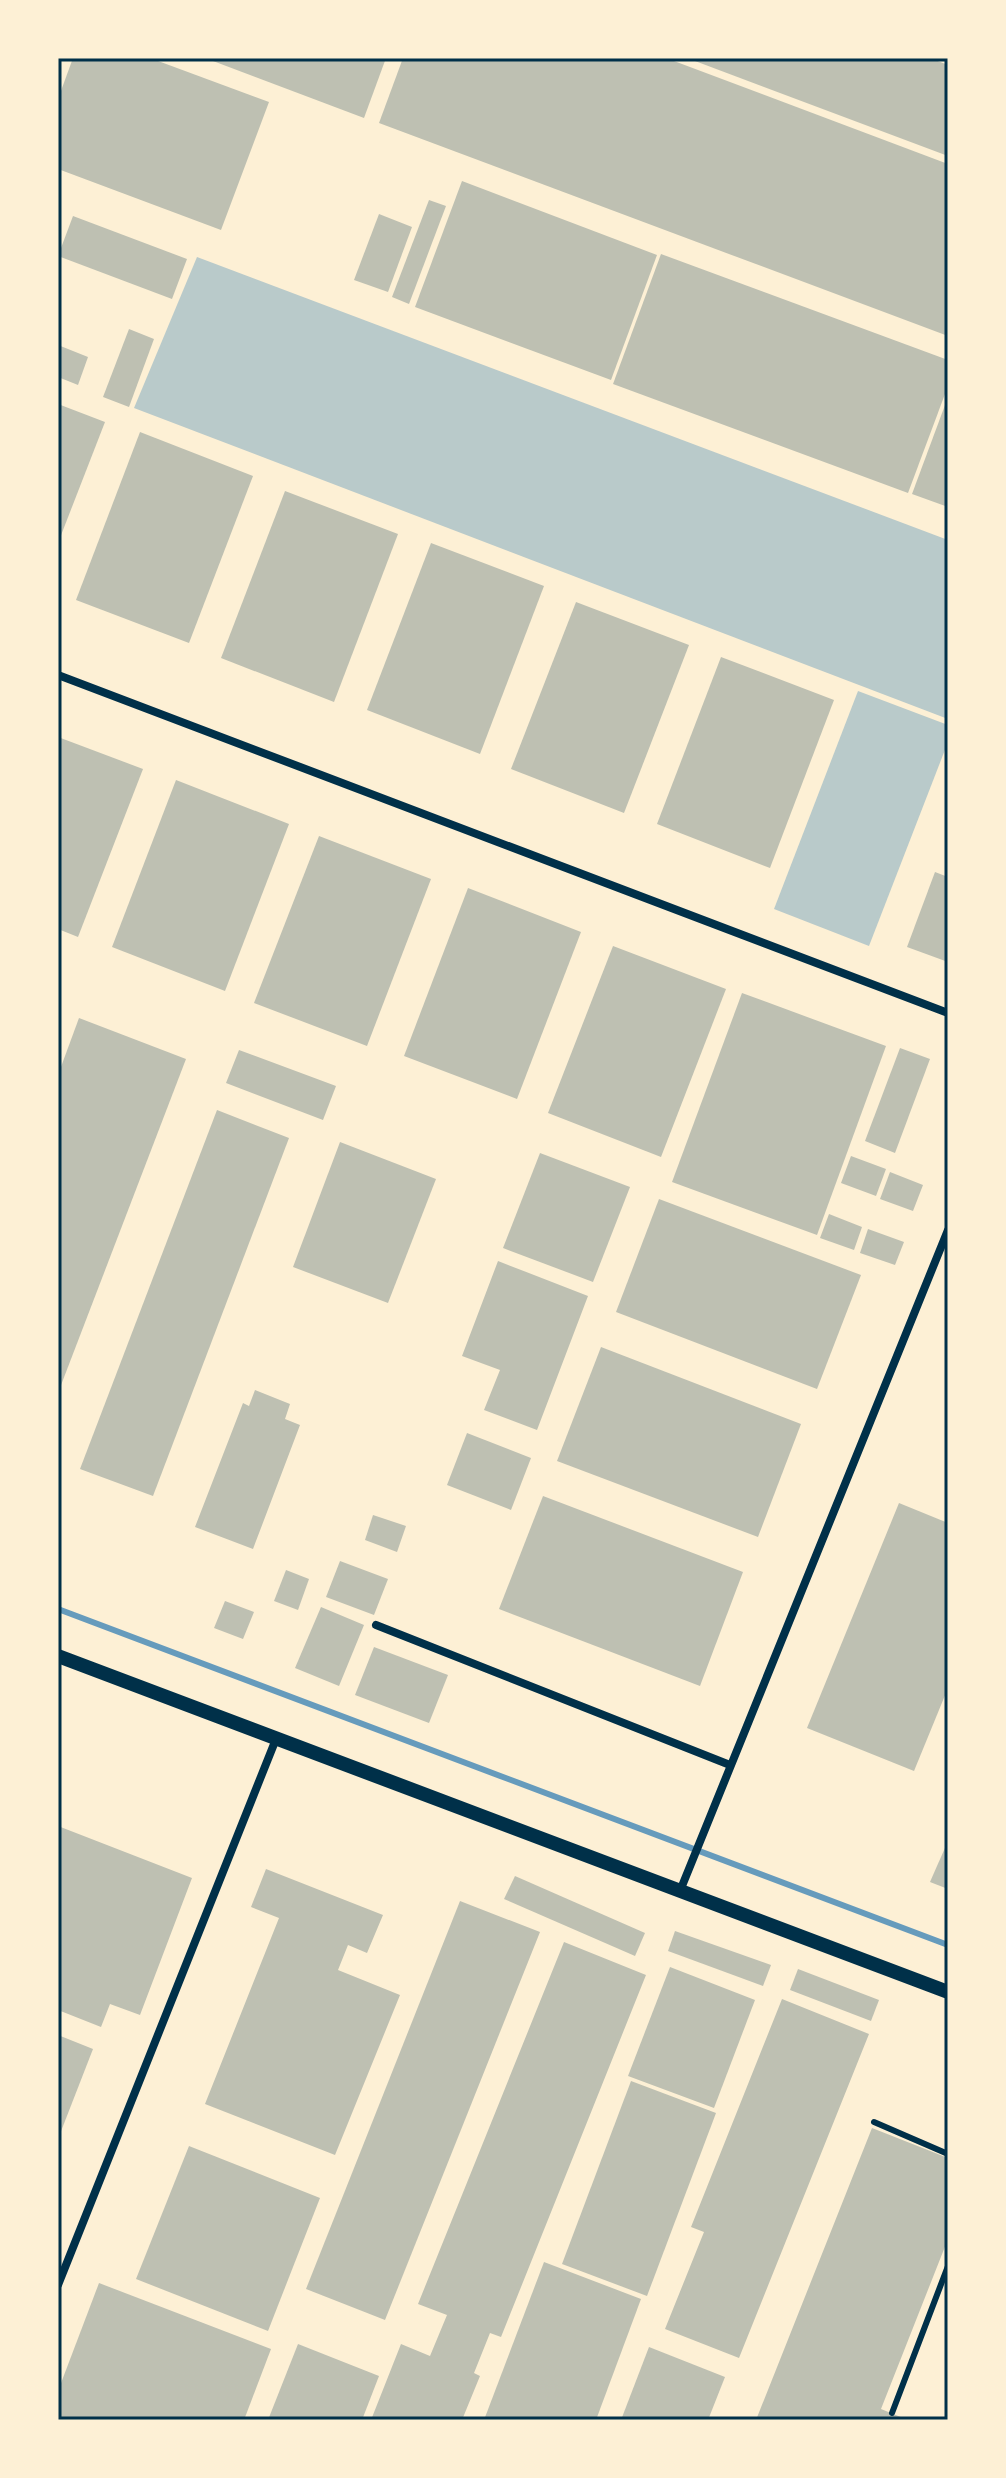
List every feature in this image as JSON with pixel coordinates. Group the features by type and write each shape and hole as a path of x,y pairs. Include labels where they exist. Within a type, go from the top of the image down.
{"street":[{"path":"58,675 948,1013"},
{"path":"680,1891 948,1230"},
{"path":"376,1625 730,1765"},
{"path":"58,1656 948,1992"},
{"path":"58,2285 276,1739"}],"lane":[{"path":"874,2122 948,2154"},
{"path":"892,2413 948,2266"}],"shaded area":[{"path":"197,257 948,540 948,719 134,408"},
{"path":"858,691 948,725 948,742 869,946 774,909"}],"building":[{"path":"73,58 150,58 269,102 221,230 58,169 58,99"},
{"path":"205,58 386,58 364,118"},
{"path":"403,58 666,58 948,164 948,336 379,123"},
{"path":"687,58 930,58 948,65 948,156"},
{"path":"462,181 657,255 611,380 415,307"},
{"path":"429,200 446,206 409,304 392,297"},
{"path":"379,214 412,227 388,292 354,280"},
{"path":"73,216 187,259 172,299 58,256"},
{"path":"661,254 948,360 948,386 908,493 613,384"},
{"path":"129,329 154,339 129,407 103,397"},
{"path":"58,345 88,357 78,385 58,377"},
{"path":"948,397 948,507 912,494"},
{"path":"58,404 105,422 58,543"},
{"path":"140,432 253,476 189,643 76,600"},
{"path":"285,491 398,534 334,702 221,658"},
{"path":"431,543 544,586 480,754 367,710"},
{"path":"576,602 689,645 624,813 511,769"},
{"path":"721,657 834,700 770,868 657,824"},
{"path":"58,737 143,769 78,937 58,929"},
{"path":"176,780 289,824 225,991 112,947"},
{"path":"319,836 431,879 367,1046 254,1003"},
{"path":"935,872 948,877 948,962 907,947"},
{"path":"468,888 581,932 517,1099 404,1056"},
{"path":"613,946 726,989 661,1157 548,1113"},
{"path":"742,993 886,1046 817,1235 672,1182"},
{"path":"79,1018 186,1059 58,1393 58,1075"},
{"path":"900,1048 930,1059 895,1153 865,1141"},
{"path":"239,1050 336,1086 323,1120 226,1083"},
{"path":"217,1110 289,1138 153,1496 80,1469"},
{"path":"340,1142 436,1179 388,1303 293,1267"},
{"path":"540,1153 630,1187 593,1282 503,1248"},
{"path":"851,1156 886,1169 876,1196 841,1183"},
{"path":"890,1172 923,1185 913,1211 880,1199"},
{"path":"659,1199 861,1275 817,1389 616,1312"},
{"path":"829,1214 862,1227 854,1250 820,1238"},
{"path":"868,1229 904,1242 895,1265 860,1253"},
{"path":"498,1261 588,1296 537,1430 484,1410 500,1370 462,1356"},
{"path":"601,1347 801,1424 758,1537 557,1461"},
{"path":"255,1390 290,1404 285,1419 300,1425 253,1549 195,1527 243,1403 249,1406"},
{"path":"467,1433 531,1458 511,1510 447,1485"},
{"path":"543,1496 743,1572 700,1686 499,1609"},
{"path":"899,1503 948,1523 948,1688 914,1771 807,1728"},
{"path":"373,1515 406,1526 397,1552 365,1540"},
{"path":"340,1561 388,1579 374,1615 326,1597"},
{"path":"286,1570 309,1579 298,1610 274,1601"},
{"path":"225,1601 254,1612 243,1639 214,1628"},
{"path":"321,1607 364,1625 339,1686 295,1668"},
{"path":"374,1647 448,1675 429,1723 355,1695"},
{"path":"58,1826 192,1878 140,2015 110,2004 101,2027 58,2010"},
{"path":"948,1841 948,1889 930,1882"},
{"path":"266,1869 383,1915 367,1953 348,1945 338,1970 400,1995 335,2155 205,2104 279,1918 251,1907"},
{"path":"515,1876 645,1933 635,1956 504,1899"},
{"path":"460,1901 540,1932 385,2320 306,2289"},
{"path":"675,1931 771,1965 763,1986 668,1951"},
{"path":"564,1942 646,1975 501,2337 490,2333 474,2373 480,2376 462,2420 371,2420 401,2344 430,2356 447,2315 418,2304"},
{"path":"670,1967 755,2000 714,2108 628,2076"},
{"path":"798,1969 879,2000 871,2021 790,1990"},
{"path":"782,1999 869,2034 739,2358 665,2329 704,2232 691,2227"},
{"path":"58,2035 93,2049 58,2139"},
{"path":"631,2081 716,2113 647,2296 562,2264"},
{"path":"872,2128 948,2158 948,2239 881,2409 908,2420 756,2420"},
{"path":"189,2146 320,2198 268,2331 136,2279"},
{"path":"544,2262 641,2299 596,2420 484,2420"},
{"path":"99,2283 271,2349 244,2420 58,2420 58,2391"},
{"path":"298,2344 379,2376 362,2420 268,2420"},
{"path":"649,2347 725,2377 708,2420 621,2420"}],"waterway":[{"path":"58,1609 948,1945"}]}
